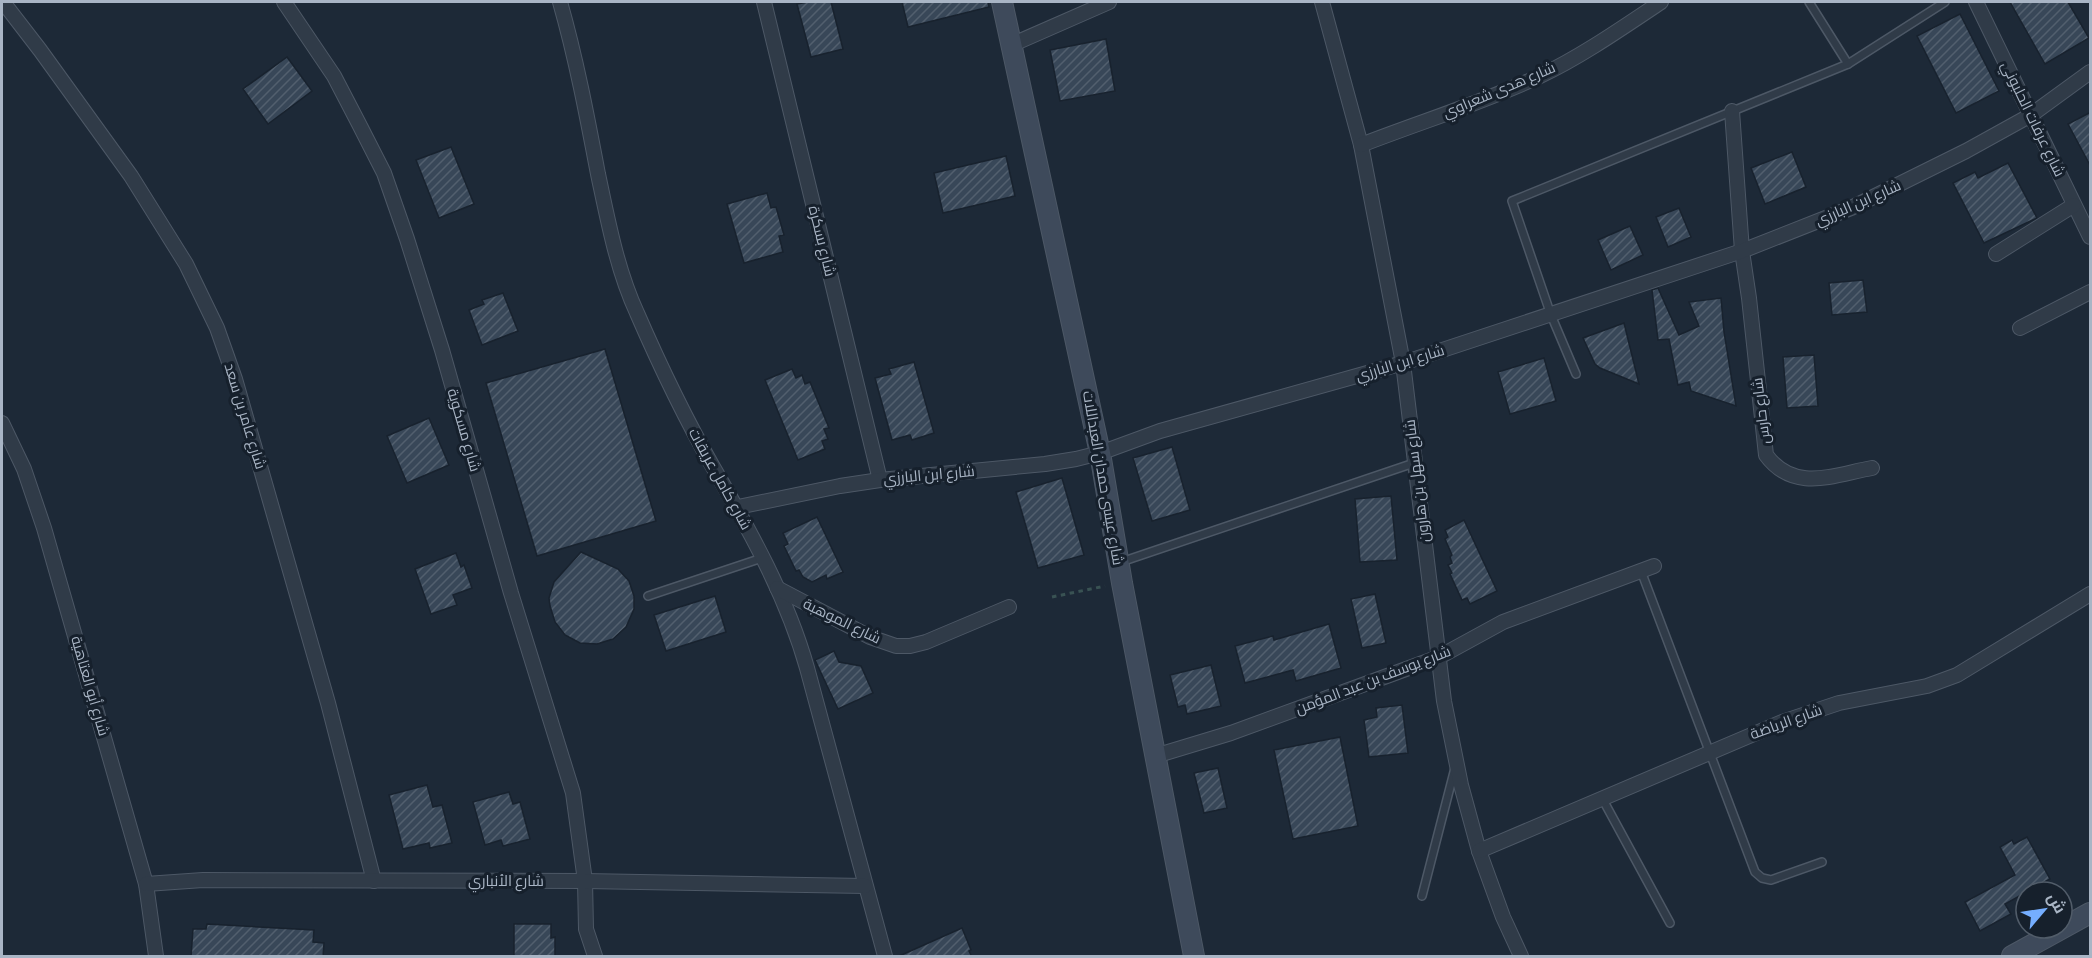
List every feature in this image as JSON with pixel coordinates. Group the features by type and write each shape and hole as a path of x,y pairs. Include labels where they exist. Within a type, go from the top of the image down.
{"street":[{"name":"شارع عامر بن سعد","path":"3,2 131,176 186,264 217,328 235,379 325,692 374,881"},
{"name":"شارع مسكوية","path":"284,2 333,76 359,124 384,173 407,239 442,350 511,593 573,793 585,881 586,929 595,957"},
{"name":"شارع كامل عريقات","path":"560,2 572,46 618,259 636,311 684,413 738,507 777,588 801,645 885,957"},
{"name":"شارع بسكرة","path":"764,2 880,480"},
{"name":"شارع عيسى حمدان العبداللات","path":"1002,2 1100,453 1122,583 1194,957"},
{"path":"1011,45 1109,2"},
{"name":"شارع سهل بن هارون","path":"1322,2 1361,145 1403,363 1444,701 1461,785 1479,851 1503,917 1521,957"},
{"name":"شارع هدى شعراوي","path":"1361,145 1503,92 1541,75 1569,61 1661,2"},
{"name":"شارع عرفات الحلبوني","path":"1976,2 2091,237"},
{"name":"شارع ابن البارزي","path":"738,507 880,480 1045,464 1100,453 1160,431 1403,363 1742,251 1851,208 1966,151 2031,115 2091,72"},
{"name":"شارع حارس","path":"1732,111 1742,251 1766,455 1784,473 1797,478 1811,479 1872,468"},
{"path":"1996,254 2074,205"},
{"path":"2020,328 2091,292"},
{"name":"شارع أبو العتاهية","path":"2,423 24,469 44,528 146,884 156,957"},
{"name":"شارع يوسف بن عبد المؤمن","path":"1155,756 1231,733 1439,657 1503,622 1647,568"},
{"name":"شارع الموهبة","path":"777,588 870,637 896,646 910,646 926,642 1009,607"},
{"name":"شارع الرياضة","path":"1479,851 1782,722 1839,703 1927,686 1957,675 2091,594"},
{"name":"شارع الأنباري","path":"146,884 203,880 585,881 865,886"},
{"path":"2013,957 2091,912"}],"lane":[{"path":"1809,2 1848,64"},
{"path":"1576,374 1551,315 1512,201 1848,64 1945,2"},
{"path":"1119,563 1414,463"},
{"path":"648,596 762,558"},
{"path":"1647,568 1755,873 1771,880 1822,862"},
{"path":"1422,896 1457,759"},
{"path":"1602,798 1670,923"}],"path":[{"path":"1052,597 1122,583"}],"building":[{"path":"831,2 843,49 811,57 797,4"},
{"path":"902,2 988,2 989,7 908,27"},
{"path":"2010,2 2068,2 2089,38 2045,64"},
{"path":"1960,14 1999,91 1956,113 1917,36"},
{"path":"1106,39 1115,91 1060,101 1050,50"},
{"path":"287,57 312,91 268,124 243,89"},
{"path":"2091,112 2091,167 2068,124"},
{"path":"451,147 474,204 439,218 416,160"},
{"path":"1792,152 1806,187 1765,204 1751,168"},
{"path":"1006,156 1015,196 943,213 934,173"},
{"path":"2008,163 2037,218 1984,243 1953,183 1975,172 1978,178"},
{"path":"767,193 771,208 776,207 784,235 779,236 783,252 744,263 727,204"},
{"path":"1679,208 1691,237 1668,247 1656,217"},
{"path":"1630,226 1643,255 1611,270 1598,240"},
{"path":"1863,280 1867,312 1832,315 1829,283"},
{"path":"1658,288 1679,335 1699,326 1689,302 1721,298 1736,406 1691,391 1689,382 1678,385 1669,339 1658,340 1652,290"},
{"path":"503,293 518,331 482,345 469,310 484,304 482,300"},
{"path":"1624,323 1639,384 1595,364 1583,338"},
{"path":"605,349 656,521 537,556 486,383"},
{"path":"1814,355 1818,406 1787,408 1783,357"},
{"path":"1544,358 1556,401 1510,414 1498,372"},
{"path":"914,362 934,433 912,440 910,435 892,440 875,378 891,374 889,369"},
{"path":"792,369 796,378 802,375 805,384 810,382 829,428 824,429 828,439 822,441 825,449 798,460 765,380"},
{"path":"429,418 449,465 407,483 387,436"},
{"path":"1172,447 1190,510 1152,521 1133,458"},
{"path":"1062,478 1084,555 1038,568 1016,492"},
{"path":"1391,496 1397,560 1360,562 1355,499"},
{"path":"817,517 843,572 827,579 826,575 812,582 803,577 799,570 796,571 784,546 788,544 783,533"},
{"path":"1464,520 1497,591 1470,604 1467,598 1462,600 1450,574 1452,573 1448,565 1452,563 1450,557 1452,555 1445,539 1448,537 1445,530"},
{"path":"581,552 618,569 629,581 634,596 634,609 626,627 613,639 597,644 580,643 565,635 555,622 550,606 549,598 554,582"},
{"path":"456,553 461,567 464,565 472,588 453,595 457,605 431,614 415,569"},
{"path":"1375,594 1386,643 1362,648 1351,599"},
{"path":"715,596 726,632 666,651 654,615"},
{"path":"1329,624 1341,668 1296,681 1293,670 1245,683 1235,646 1273,636 1274,640"},
{"path":"834,651 839,662 861,666 873,693 838,709 815,660"},
{"path":"1211,665 1221,706 1187,714 1185,705 1178,707 1170,675"},
{"path":"1402,705 1408,753 1369,757 1364,720 1377,717 1376,708"},
{"path":"1340,737 1358,826 1293,839 1274,750"},
{"path":"1218,768 1227,808 1204,813 1194,773"},
{"path":"427,785 433,807 442,805 452,843 430,848 429,843 403,849 389,795"},
{"path":"509,792 513,804 520,802 530,839 503,846 501,840 485,845 473,802"},
{"path":"2027,837 2050,879 2014,880 2014,899 2005,904 2011,914 1980,931 1965,902 2015,875 2000,847 2012,840 2014,844"},
{"path":"207,924 314,930 313,942 324,943 323,957 191,957 193,929 206,929"},
{"path":"514,924 551,924 551,938 555,937 555,957 514,957"},
{"path":"962,928 972,957 897,957"}]}
